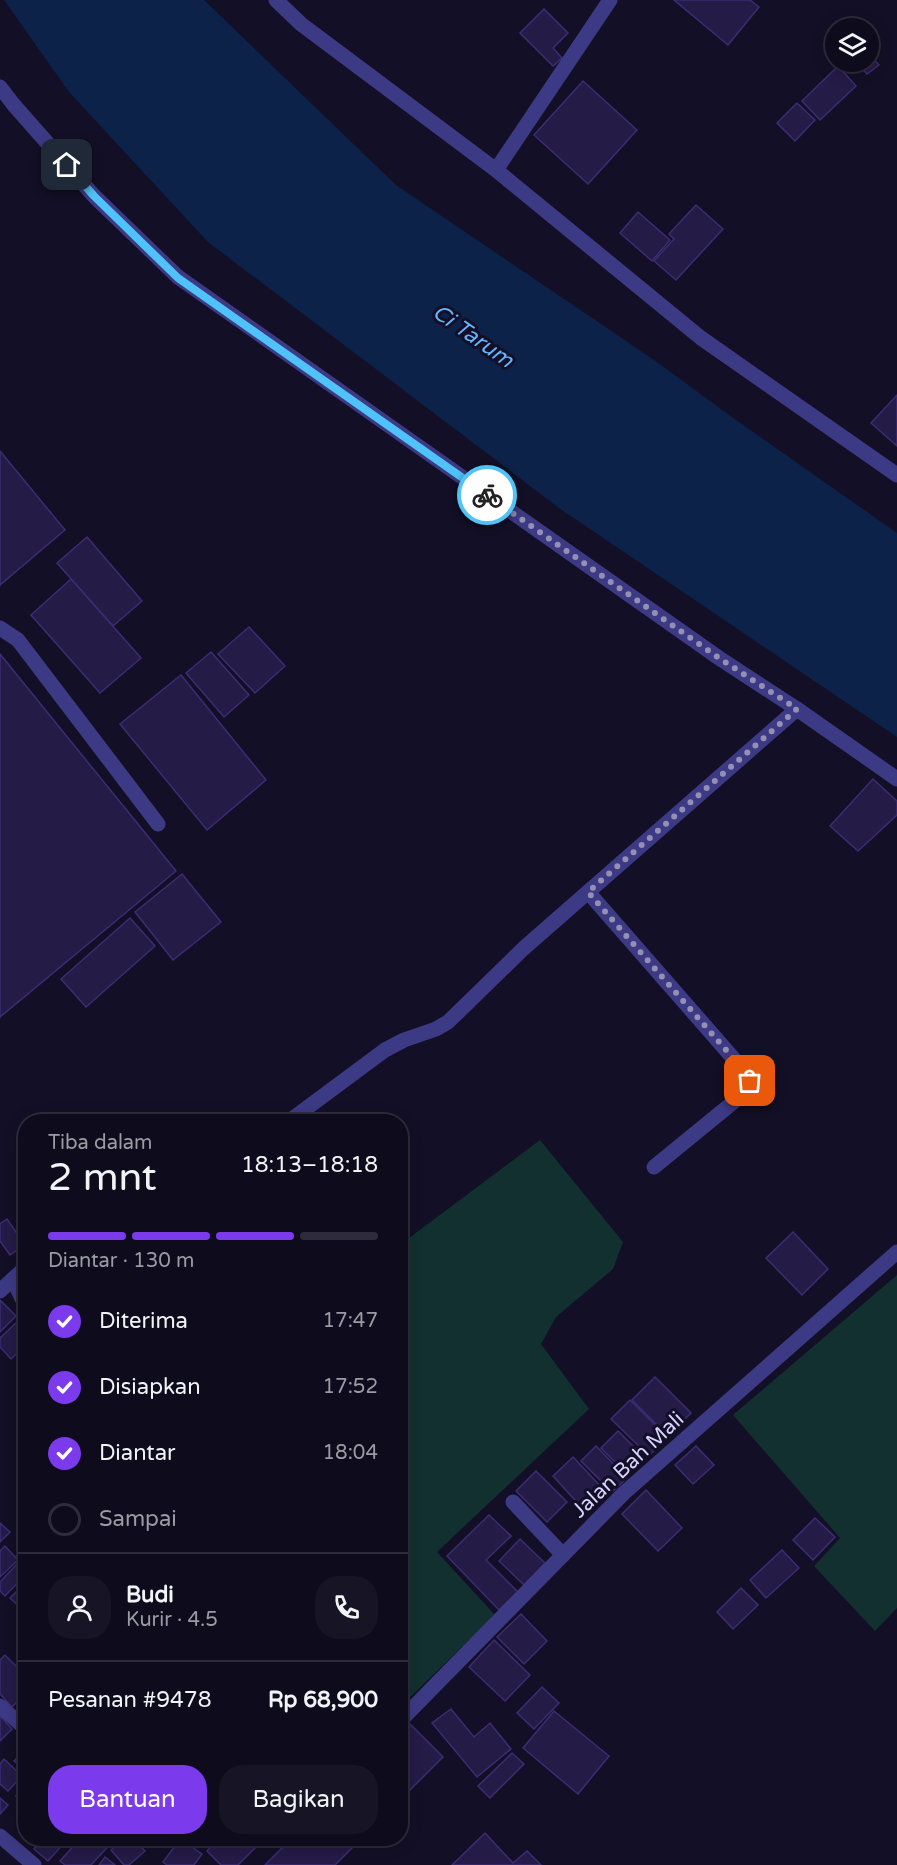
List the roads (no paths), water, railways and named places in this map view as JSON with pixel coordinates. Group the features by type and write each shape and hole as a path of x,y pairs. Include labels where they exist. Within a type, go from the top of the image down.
{"street":[{"path":"276,0 301,24 496,170 701,338 897,475"},
{"path":"496,170 610,0"},
{"path":"0,87 94,196 178,278 709,651 897,779"},
{"path":"0,628 18,640 158,824"},
{"path":"299,1114 385,1050 448,1022 524,948 797,709"},
{"path":"588,892 747,1074 750,1081 747,1091 654,1167"},
{"name":"Jalan Bah Mali","path":"408,1713 624,1493 897,1252"},
{"path":"0,1291 18,1275"},
{"path":"13,1279 18,1290"},
{"path":"513,1502 563,1555"},
{"path":"0,1706 18,1722"},
{"path":"0,1836 34,1865"}],"water":[{"name":"Ci Tarum","path":"4,0 204,0 396,185 657,362 897,533 897,737 559,508 208,242 69,92"}]}
